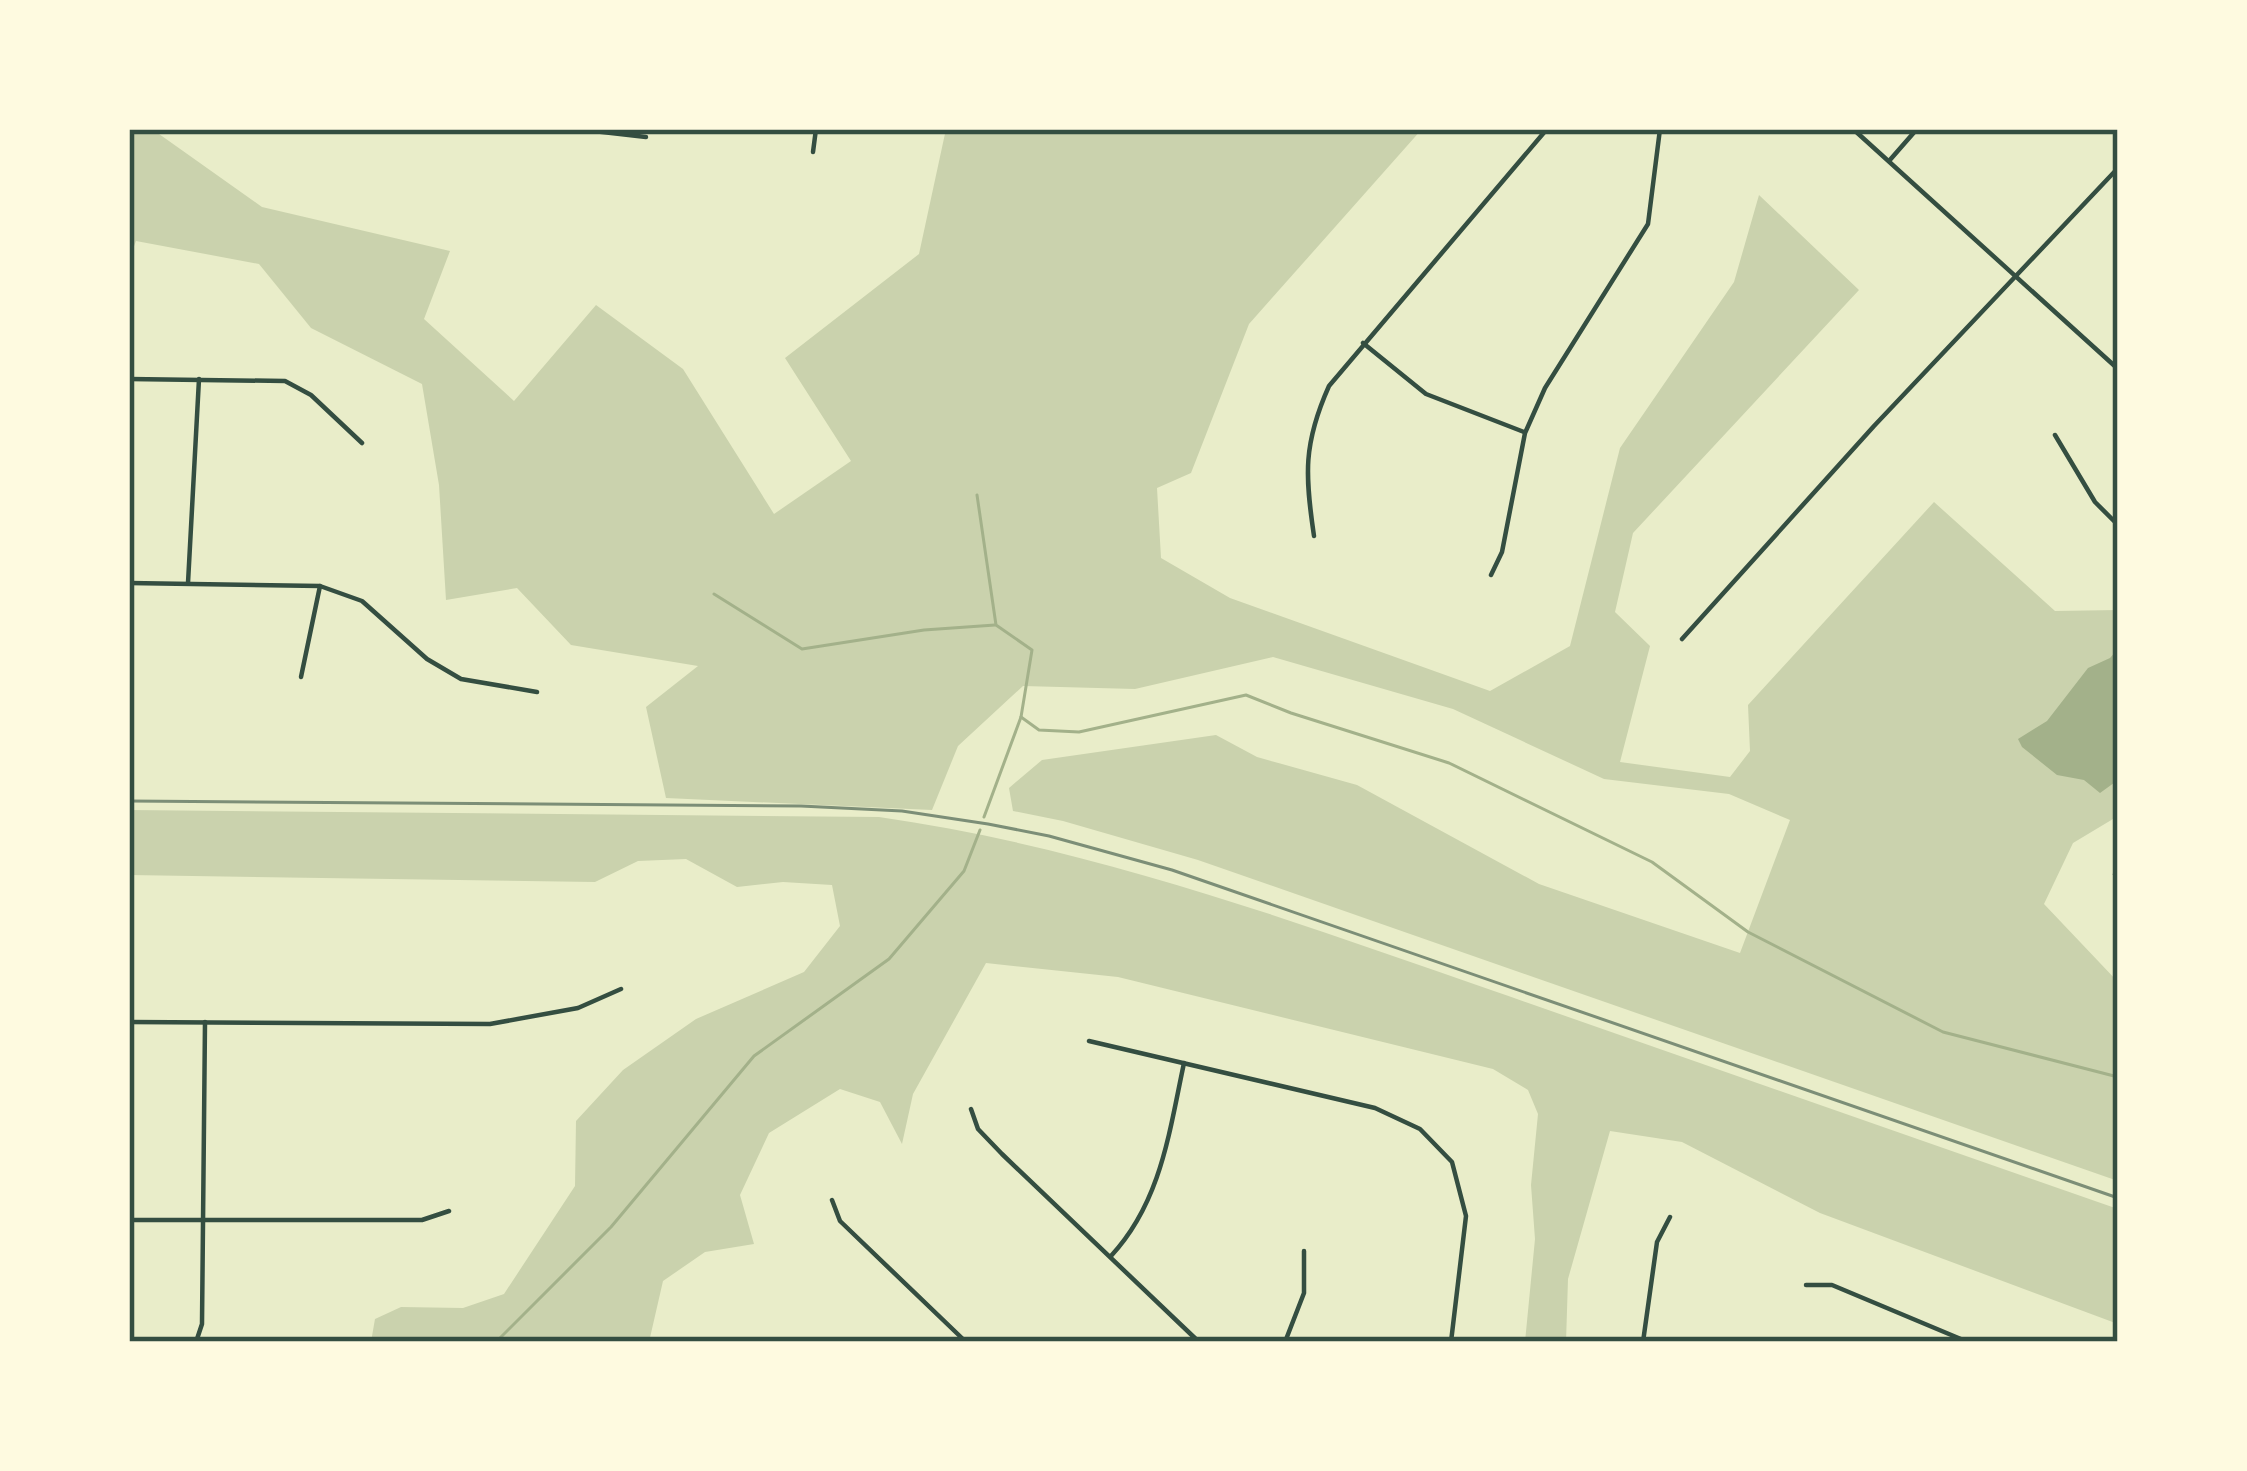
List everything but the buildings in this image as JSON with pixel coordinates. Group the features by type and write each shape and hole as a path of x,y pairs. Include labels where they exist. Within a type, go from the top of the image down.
{"street":[{"path":"576,129 646,136"},
{"path":"813,152 816,129"},
{"path":"1314,536 1306,485 1310,428 1329,386 1547,129"},
{"path":"1491,575 1502,553 1525,433 1545,388 1648,224 1660,129"},
{"path":"1853,129 2118,369"},
{"path":"1889,161 1917,129"},
{"path":"1682,639 2118,168"},
{"path":"1363,343 1426,394 1525,433"},
{"path":"129,379 285,381 311,395 362,443"},
{"path":"188,583 199,379"},
{"path":"2055,434 2095,502 2118,525"},
{"path":"129,583 320,586 362,601 427,659 461,679 537,692"},
{"path":"301,677 320,586"},
{"path":"129,1022 490,1024 578,1008 621,989"},
{"path":"196,1342 202,1324 205,1022"},
{"path":"1089,1041 1391,1113 1432,1139 1452,1162 1466,1216 1450,1342"},
{"path":"1110,1257 1137,1226 1155,1189 1184,1063"},
{"path":"971,1109 978,1130 1199,1342"},
{"path":"832,1200 841,1221 966,1342"},
{"path":"129,1220 422,1220 449,1210"},
{"path":"1643,1342 1658,1242 1670,1217"},
{"path":"1285,1342 1304,1293 1304,1251"},
{"path":"1805,1285 1832,1286 1968,1342"},
{"path":"1935,1342 1941,1332"}],"shaded area":[{"path":"129,129 152,129 262,207 450,251 424,319 514,401 596,305 683,369 774,514 851,461 785,358 919,254 946,129 1422,129 1249,324 1191,473 1157,488 1161,558 1230,598 1490,691 1570,646 1620,448 1734,282 1759,195 1859,290 1633,533 1615,612 1650,646 1620,762 1730,777 1750,751 1748,705 1934,502 2055,611 2118,610 2118,816 2073,843 2044,904 2118,982 2118,1181 1198,860 1013,811 1009,788 1042,760 1216,735 1257,757 1357,785 1539,884 1740,953 1790,820 1729,794 1604,779 1453,709 1273,657 1135,689 1023,686 958,746 932,810 666,798 646,707 698,666 571,645 517,588 446,600 439,485 422,384 311,328 259,264 136,241 129,260"},
{"path":"2118,649 2118,780 2100,793 2084,780 2057,775 2018,739 2047,721 2088,668"},
{"path":"129,810 879,817 1112,866 1340,938 2118,1209 2118,1324 1820,1213 1682,1142 1610,1131 1568,1279 1566,1342 1525,1342 1535,1239 1531,1185 1538,1114 1528,1090 1493,1069 1118,977 986,963 913,1094 902,1144 880,1102 840,1089 769,1133 740,1195 754,1244 705,1252 663,1281 649,1342 371,1342 375,1319 401,1307 463,1308 504,1294 575,1186 576,1121 623,1070 696,1019 804,972 840,926 832,885 783,882 737,887 686,859 638,861 595,882 129,875"}],"waterway":[{"path":"977,495 996,625 1032,650 1021,717 984,817"},
{"path":"714,594 802,649 924,630 995,625"},
{"path":"1021,717 1039,730 1079,732 1246,695 1449,763 1652,862 1748,932 1943,1032 2118,1077"},
{"path":"496,1342 611,1227 754,1056 889,959 964,871 980,830"}],"railway":[{"path":"129,801 801,806 902,811 1049,836 1172,870 2118,1198"}]}
